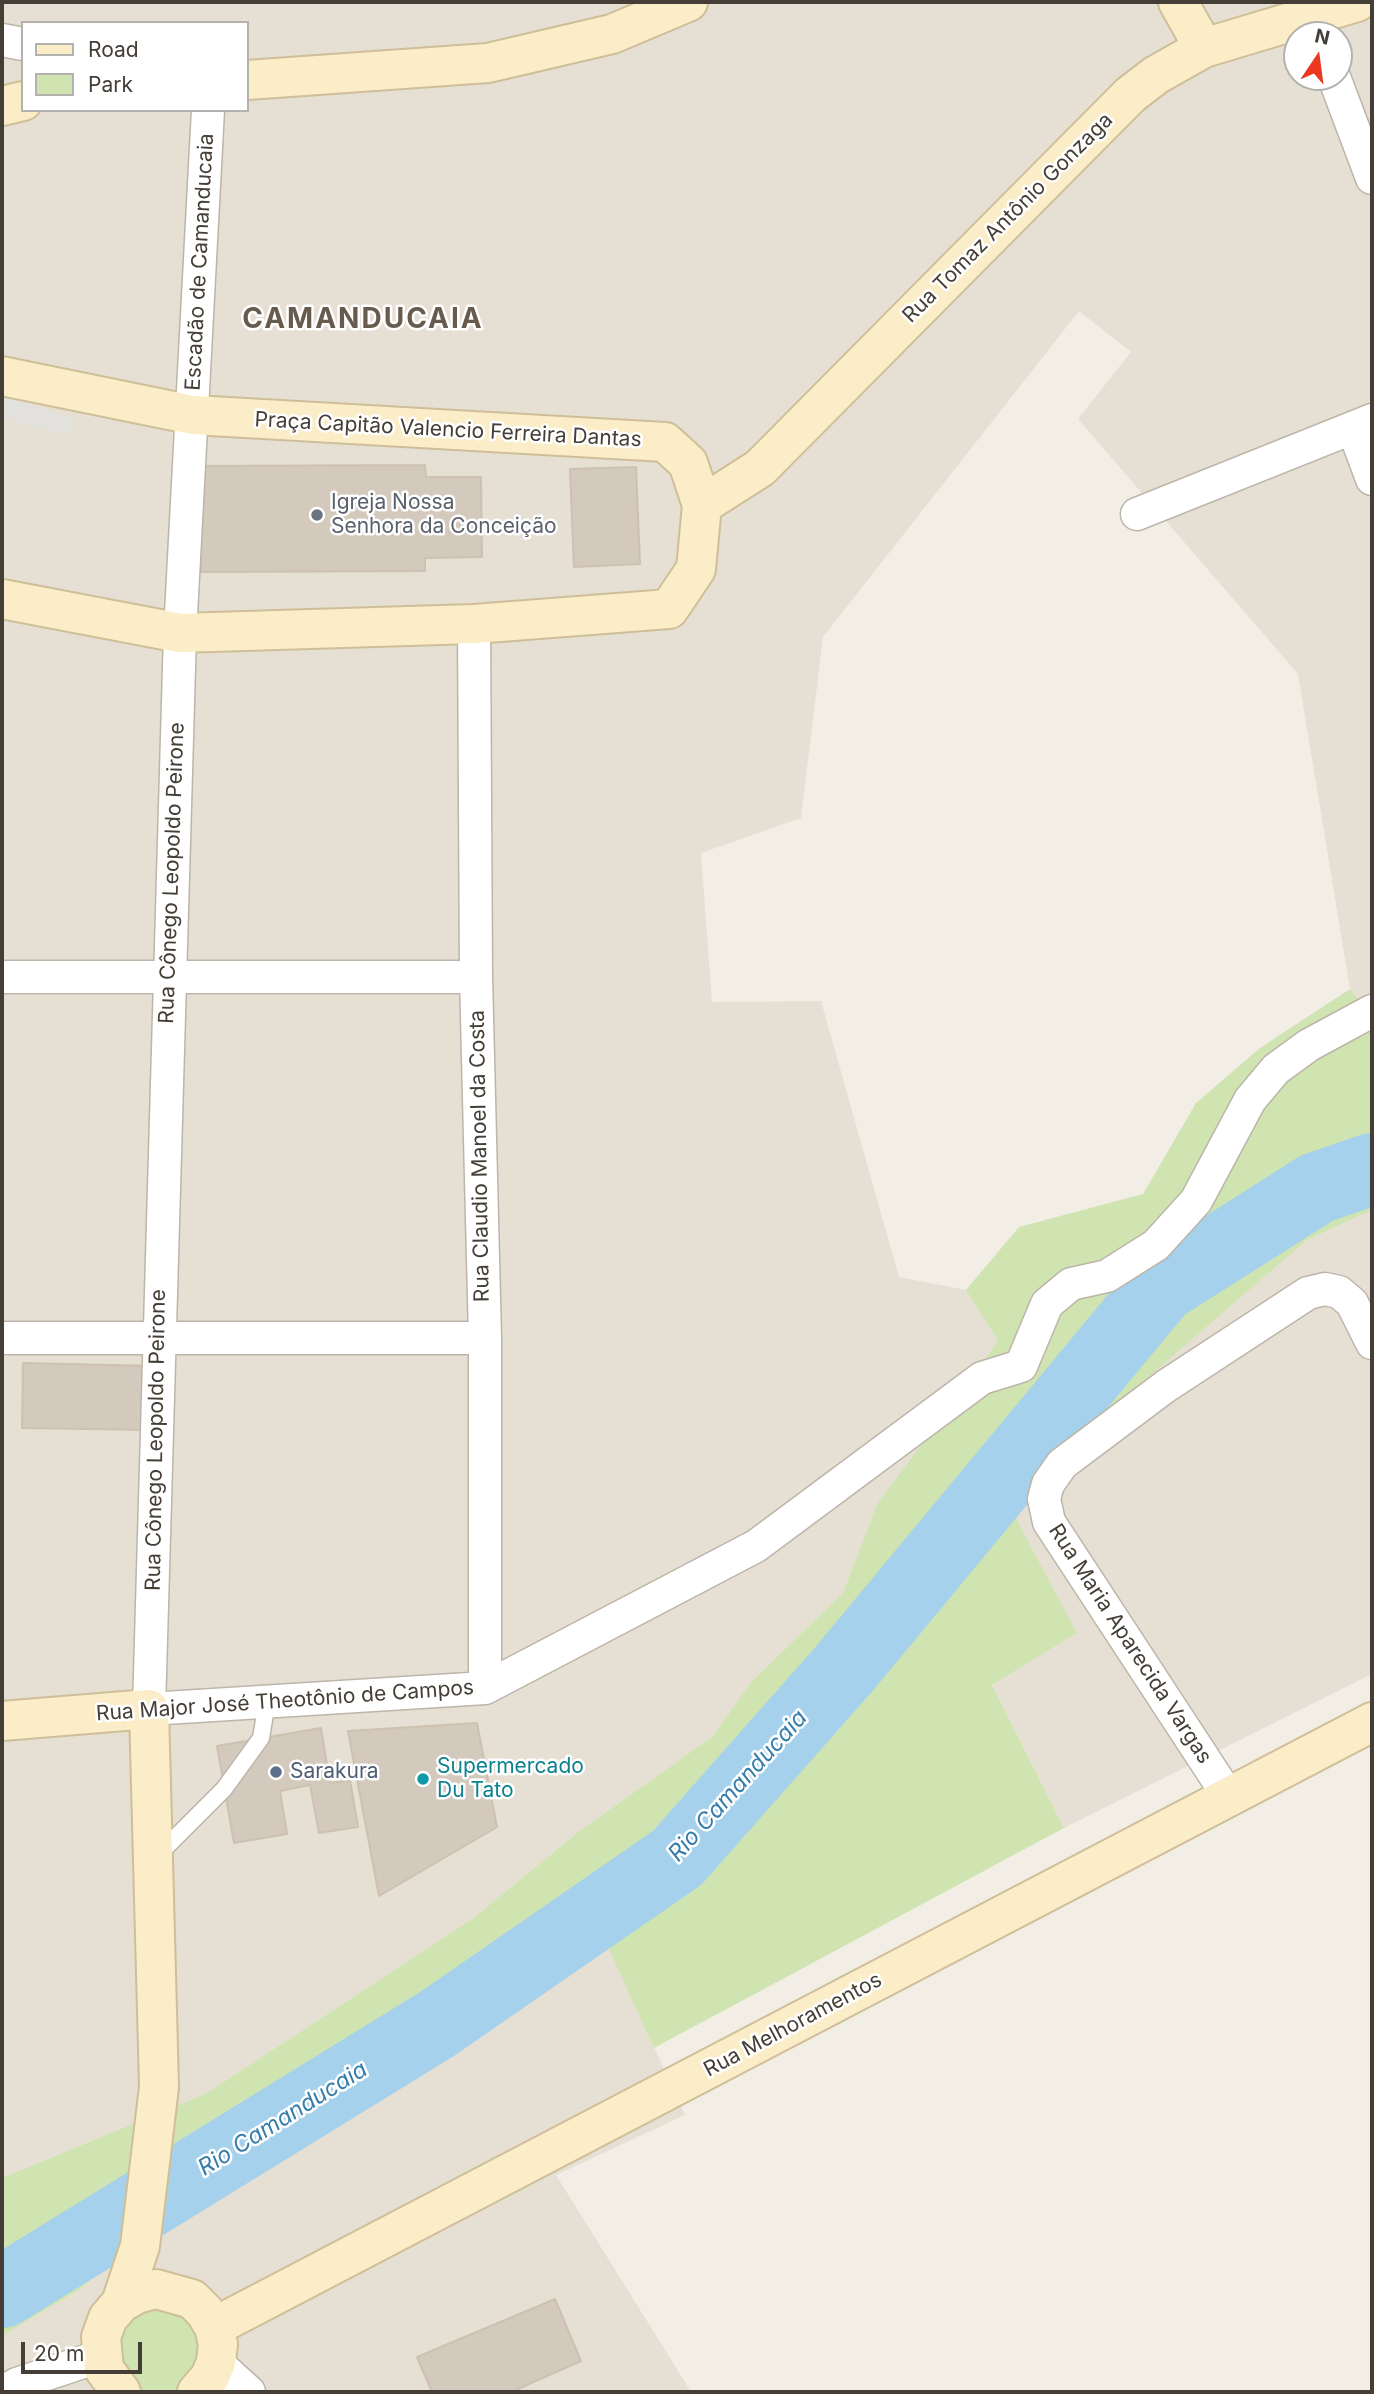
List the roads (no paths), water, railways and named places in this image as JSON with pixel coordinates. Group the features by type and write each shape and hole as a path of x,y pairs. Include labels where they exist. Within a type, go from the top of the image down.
{"street":[{"path":"248,80 488,63 612,34 688,2"},
{"path":"1178,2 1204,48"},
{"name":"Rua Tomaz Antônio Gonzaga","path":"702,505 760,468 1130,95 1156,75 1204,48 1357,2"},
{"path":"2,40 21,44"},
{"path":"1339,91 1372,178"},
{"path":"2,106 21,101"},
{"name":"Escadão de Camanducaia","path":"192,415 208,112"},
{"name":"Praça Capitão Valencio Ferreira Dantas","path":"2,376 192,415 665,442 688,463 702,505 696,569 669,609 474,624 180,633 2,599"},
{"path":"180,633 192,415"},
{"path":"1137,514 1363,424 1372,479"},
{"name":"Rua Claudio Manoel da Costa","path":"474,624 476,977 485,1338 485,1688"},
{"name":"Rua Cônego Leopoldo Peirone","path":"106,2378 101,2337 108,2318 121,2304 140,2246 159,2087 149,1709 180,633"},
{"path":"2,977 169,980 476,977"},
{"name":"Rua Major José Theotônio de Campos","path":"2,1721 485,1688 756,1546 982,1378 1021,1366 1047,1304 1071,1284 1107,1276 1156,1245 1196,1200 1250,1100 1276,1069 1309,1045 1372,1011"},
{"name":"Rua Maria Aparecida Vargas","path":"1229,1797 1049,1522 1044,1499 1048,1484 1062,1464 1166,1386 1308,1293 1325,1289 1339,1292 1352,1303 1372,1343"},
{"path":"2,1338 485,1338"},
{"name":"Rua Melhoramentos","path":"209,2360 1229,1797 1372,1722"},
{"path":"140,2246 175,2292"},
{"path":"121,2304 137,2294 156,2289 175,2292 192,2299 205,2312 209,2360 249,2392"},
{"path":"2,2392 17,2384 106,2378"}],"lane":[{"path":"153,1859 224,1789 261,1738 267,1702"}],"waterway":[{"name":"Rio Camanducaia","path":"2,2292 437,2024 677,1858 844,1669 1161,1287 1317,1188 1372,1169"}],"place":[{"name":"Igreja Nossa Senhora da Conceição","path":"317,515"},
{"name":"Sarakura","path":"276,1772"},
{"name":"Supermercado Du Tato","path":"423,1779"}],"district":[{"name":"CAMANDUCAIA","path":"363,320"}]}
